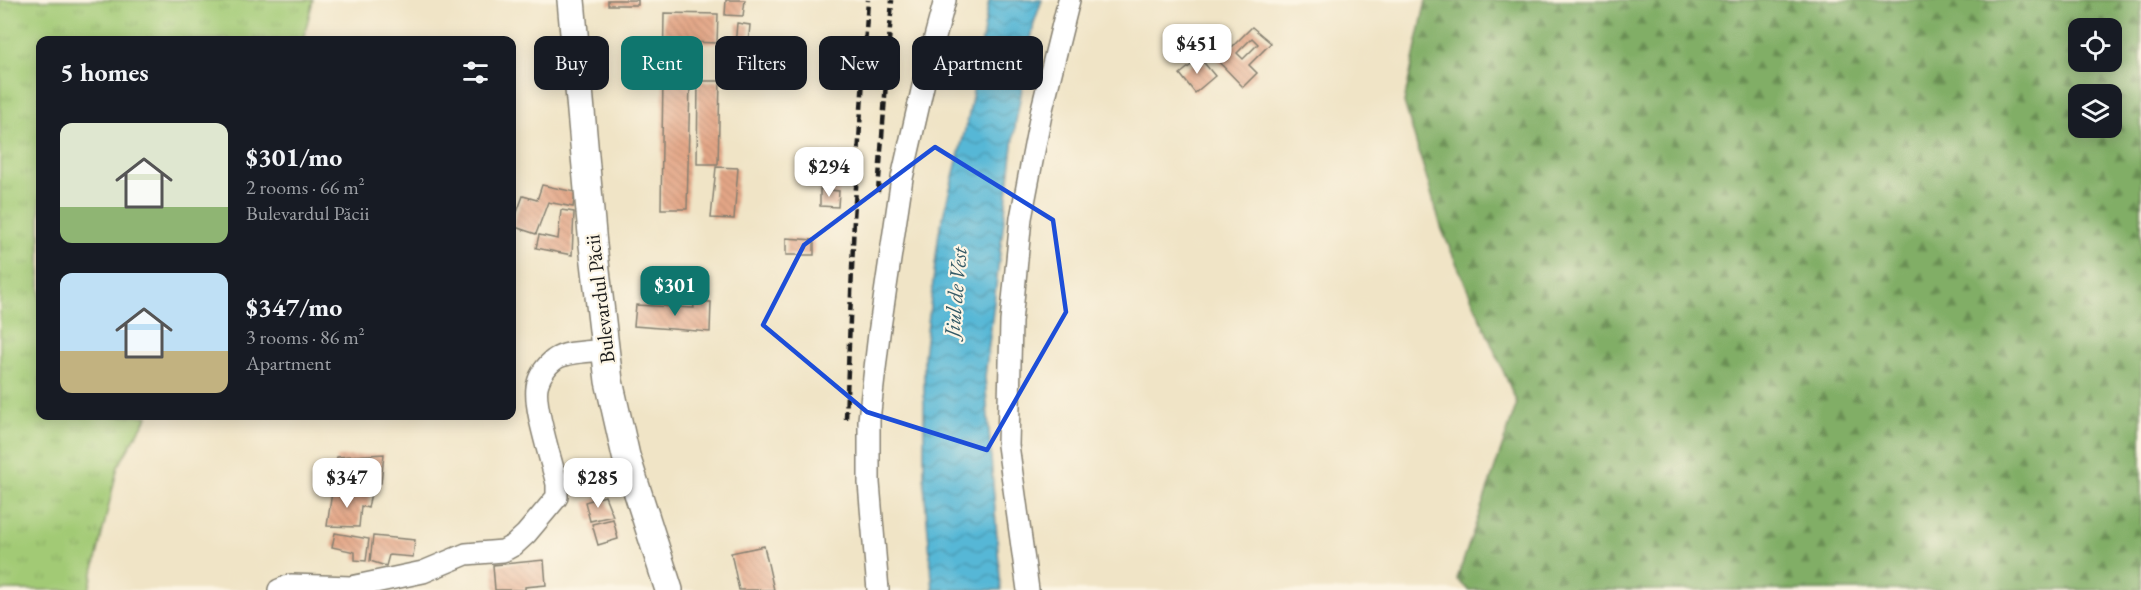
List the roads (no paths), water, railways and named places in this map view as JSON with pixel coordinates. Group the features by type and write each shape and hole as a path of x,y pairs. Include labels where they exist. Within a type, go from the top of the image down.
{"main road":[{"name":"Bulevardul Păcii","path":"571,0 604,350 626,456 669,590"}],"street":[{"path":"878,590 872,538 869,420 902,178 945,0"},
{"path":"1028,590 1008,445 1011,322 1021,218 1042,109 1069,0"},
{"path":"279,590 291,585 351,587 394,579 423,572 466,554 503,551 514,545 557,497 558,484 537,404 537,384 545,369 555,359 604,350"}],"water":[{"path":"989,0 1042,0 1032,36 983,36"},
{"name":"Jiul de Vest","path":"973,90 1022,90 985,377 1001,590 933,590 924,485 924,356 939,232"}],"railway":[{"path":"846,419 854,219 868,0"},
{"path":"878,192 892,0"}]}
